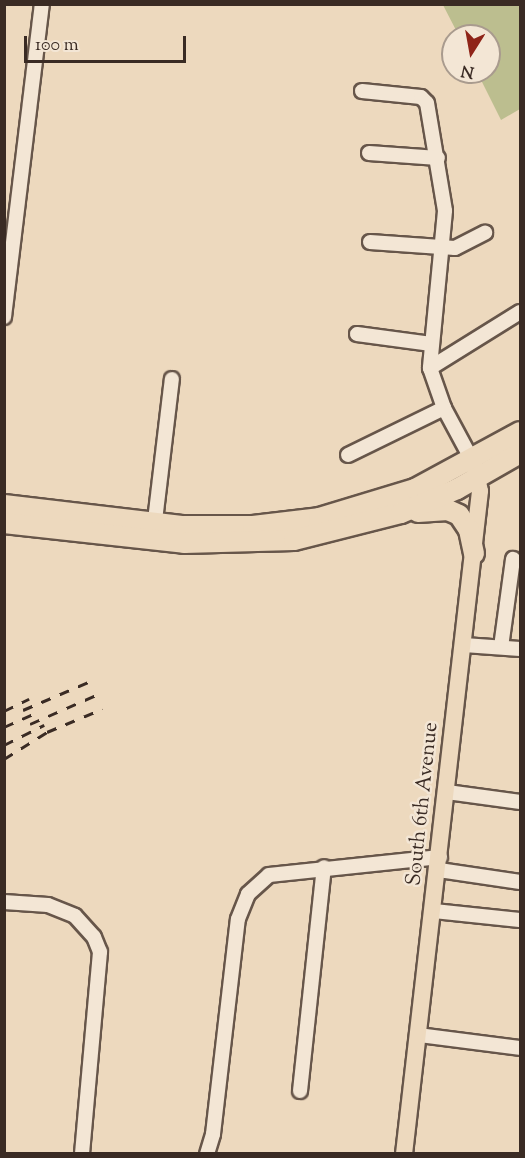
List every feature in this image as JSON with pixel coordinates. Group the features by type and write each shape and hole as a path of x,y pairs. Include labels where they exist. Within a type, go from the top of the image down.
{"highway":[{"path":"4,505 221,545 285,541 339,531 401,513 475,469 520,432"},
{"path":"4,523 154,531 253,526 319,518 415,489 520,453"},
{"path":"401,513 453,512 469,530 474,553"}],"main road":[{"name":"South 6th Avenue","path":"404,1154 440,864 474,553 475,469"}],"street":[{"path":"4,317 42,4"},
{"path":"362,90 425,99 438,158 445,211 430,368 444,408 475,469"},
{"path":"369,153 438,158"},
{"path":"370,242 442,249 464,245 485,233"},
{"path":"430,368 520,312"},
{"path":"357,334 431,344"},
{"path":"154,531 172,379"},
{"path":"348,455 444,408"},
{"path":"501,647 513,559"},
{"path":"464,645 520,649"},
{"path":"447,792 520,802"},
{"path":"207,1154 213,1134 243,904 255,885 269,875 324,867 440,864 520,882"},
{"path":"300,1091 324,867"},
{"path":"4,902 48,905 75,916 94,937 100,952 82,1154"},
{"path":"434,910 520,920"},
{"path":"419,1035 520,1048"}],"green space":[{"path":"443,5 520,5 520,109 501,120 483,84 501,84 501,24 453,24"}],"railway":[{"path":"23,710 91,681"},
{"path":"30,724 96,695"},
{"path":"4,711 29,699"},
{"path":"4,759 47,732 102,709"},
{"path":"4,727 37,712"},
{"path":"4,745 44,725"}]}
